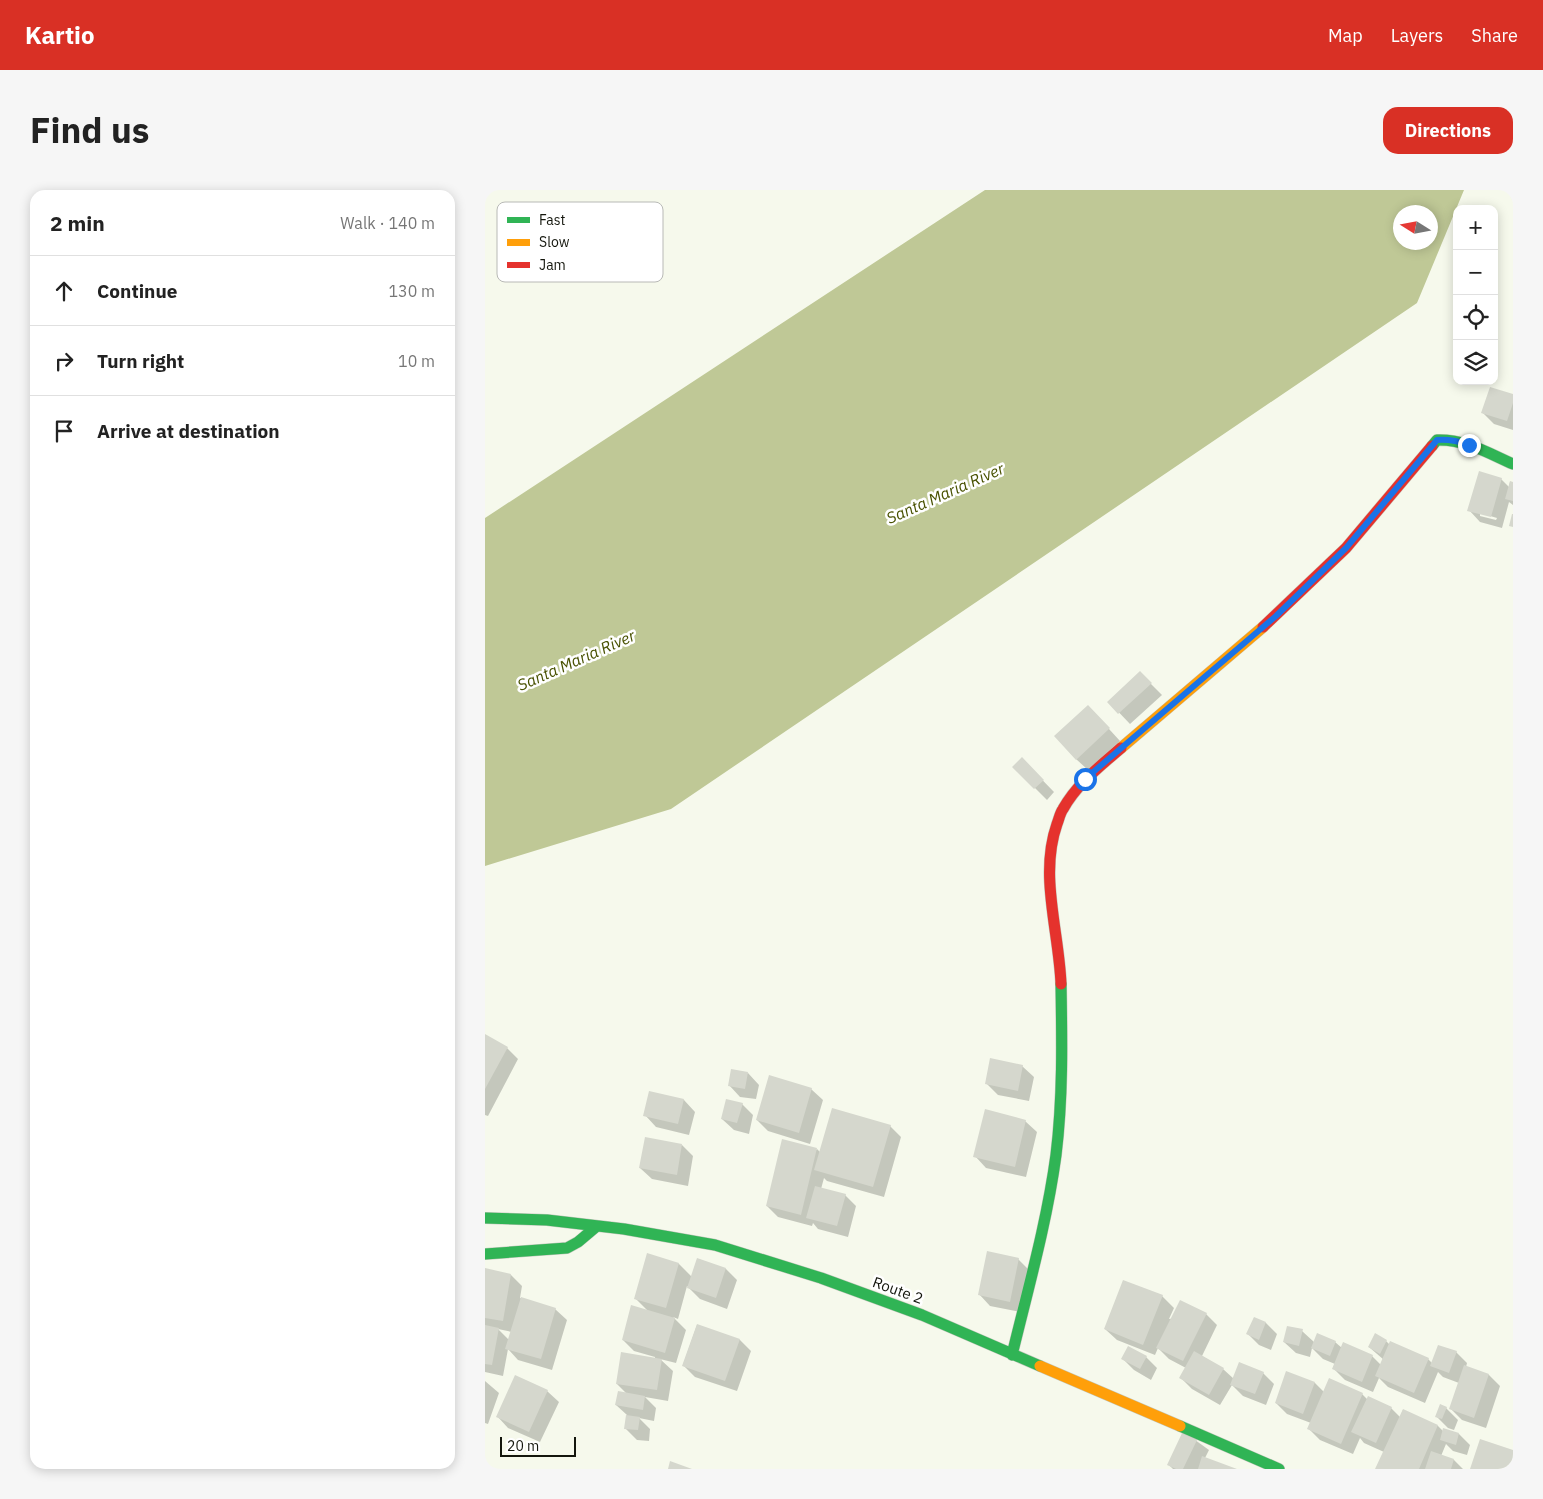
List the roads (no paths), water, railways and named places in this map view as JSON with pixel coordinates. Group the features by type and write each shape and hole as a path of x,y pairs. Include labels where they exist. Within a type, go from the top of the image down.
{"main road":[{"path":"1012,1355 1049,1198 1061,1105 1062,1029 1060,962 1049,876 1053,836 1063,810 1085,779 1276,616 1346,548 1437,440 1458,441 1513,464"},
{"name":"Route 2","path":"485,1218 547,1220 624,1229 715,1245 821,1278 922,1315 1279,1469"},
{"path":"485,1254 567,1248 578,1242 597,1226"}],"water":[{"name":"Santa Maria River","path":"985,190 1464,190 1458,205 1453,205 1453,216 1417,303 671,809 485,866 485,518"}]}
